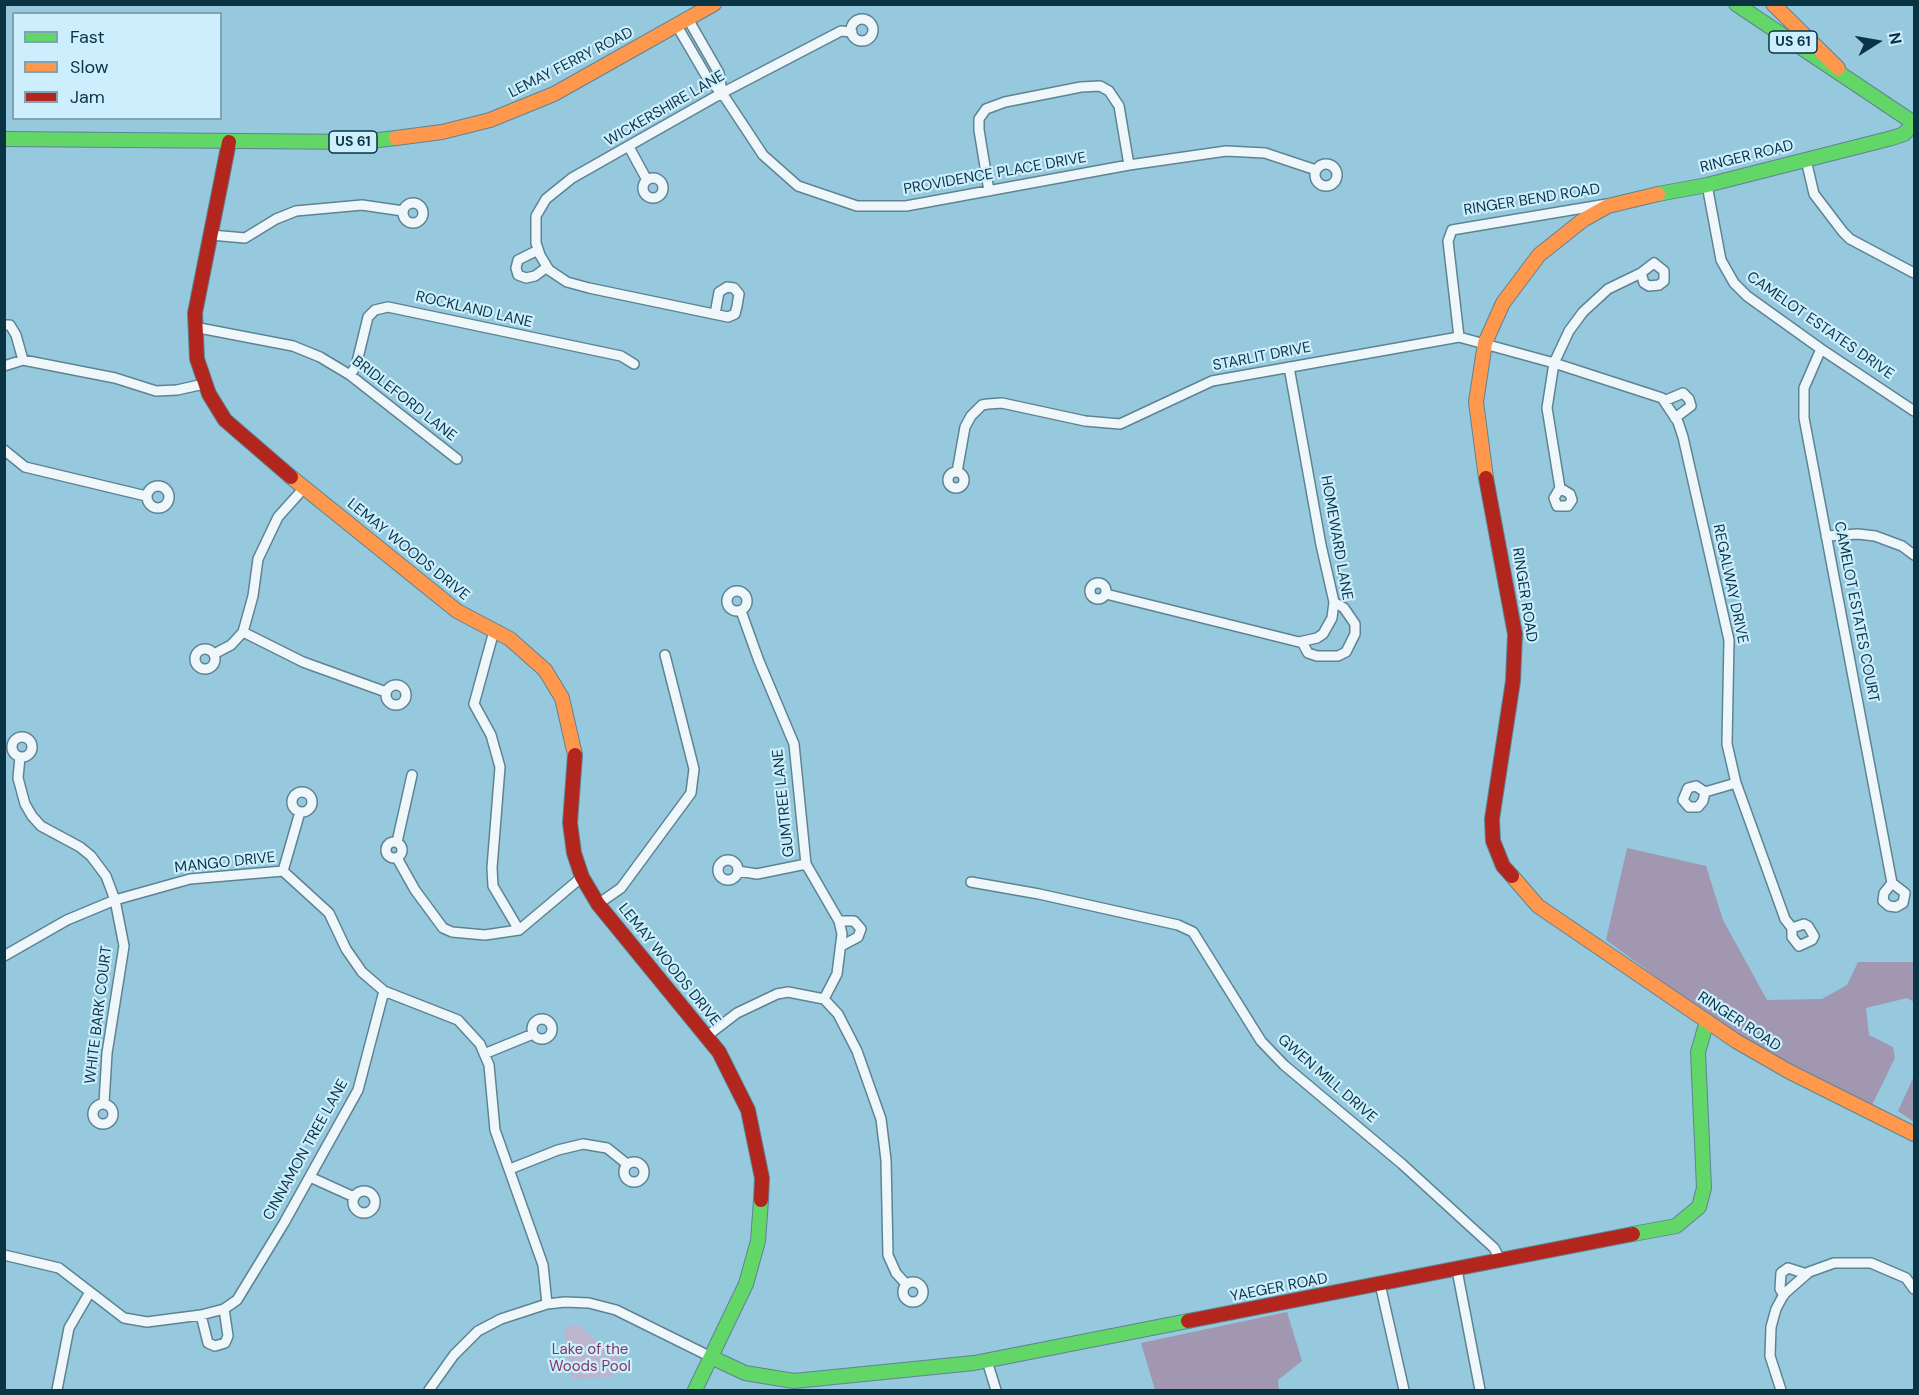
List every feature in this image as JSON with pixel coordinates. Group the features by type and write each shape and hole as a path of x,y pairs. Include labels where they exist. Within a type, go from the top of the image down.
{"street":[{"name":"LEMAY FERRY ROAD","path":"4,139 370,141 423,136 465,127 512,112 554,94 714,4"},
{"name":"US 61","path":"1736,4 1914,123"},
{"path":"1763,22 1772,4 1790,17 1850,81"},
{"name":"PROVIDENCE PLACE DRIVE","path":"682,23 708,79 722,93 763,154 798,186 857,206 906,206 1129,165 1226,151 1248,151 1283,157 1316,170"},
{"name":"WICKERSHIRE LANE","path":"715,314 567,282 547,267 538,250 536,216 546,199 572,178 722,93 841,31 852,32"},
{"path":"988,191 979,130 979,119 986,109 1005,102 1081,87 1100,86 1109,91 1119,106 1129,165"},
{"name":"RINGER ROAD","path":"1914,123 1904,134 1892,138 1707,184 1619,202 1573,226 1539,255 1503,303 1485,343 1477,388 1476,415 1512,610 1516,659 1492,810 1492,834 1495,849 1508,874 1538,906 1772,1063 1914,1134"},
{"name":"LEMAY WOODS DRIVE","path":"229,142 194,327 197,359 204,384 235,431 457,611 522,647 545,670 568,714 576,756 570,823 574,853 582,877 598,904 707,1036 730,1071 748,1110 759,1151 762,1199 758,1241 749,1275 711,1357"},
{"path":"629,147 647,180"},
{"path":"1806,160 1814,194 1843,232 1850,239 1914,273"},
{"name":"CAMELOT ESTATES DRIVE","path":"1707,184 1716,242 1728,277 1747,296 1914,411"},
{"name":"RINGER BEND ROAD","path":"1459,337 1448,231 1460,227 1619,202"},
{"path":"211,235 245,238 276,219 296,211 362,205 403,211"},
{"path":"538,250 518,260 516,268 518,275 526,278 535,276 547,267"},
{"path":"1560,488 1547,408 1554,363 1569,331 1583,312 1608,289 1641,273"},
{"name":"ROCKLAND LANE","path":"350,375 356,366 368,317 375,310 388,307 621,356 634,364"},
{"path":"4,325 10,325 16,335 23,360"},
{"name":"BRIDLEFORD LANE","path":"194,327 293,346 320,357 350,375 457,459"},
{"name":"STARLIT DRIVE","path":"957,472 965,427 970,416 982,405 1002,403 1085,421 1120,424 1212,381 1459,337 1485,343"},
{"path":"1485,343 1554,363 1664,400 1683,393 1689,399 1691,406 1675,418"},
{"name":"CAMELOT ESTATES COURT","path":"1821,349 1804,388 1803,403 1892,883"},
{"path":"4,366 23,360 115,378 156,391 177,390 204,384"},
{"name":"HOMEWARD LANE","path":"1289,366 1321,545 1334,602 1332,618 1323,634 1302,642"},
{"name":"REGALWAY DRIVE","path":"1664,400 1683,437 1729,640 1727,744 1737,783 1785,919 1792,928"},
{"path":"6,453 25,467 50,475 146,496"},
{"path":"214,654 231,645 243,632 254,596 258,559 278,517 304,488"},
{"path":"1826,536 1858,534 1875,536 1902,546 1914,555"},
{"path":"1106,594 1302,642 1308,653 1317,656 1338,656 1346,652 1355,634 1355,624 1344,608 1334,602"},
{"name":"GUMTREE LANE","path":"741,610 759,661 794,744 806,864 839,921 843,945 837,974 824,999"},
{"path":"494,631 474,704 491,735 500,768 491,878 493,886 519,930"},
{"path":"243,632 314,666 386,692"},
{"path":"598,904 621,888 691,793 694,769 665,655"},
{"name":"WHITE BARK COURT","path":"20,757 18,778 25,804 32,816 41,826 80,847 91,856 106,876 115,900 124,946 108,1053 104,1103"},
{"path":"412,775 397,842 390,843 386,850 389,857 397,858 415,890 443,928 453,932 485,935 519,930 582,877"},
{"path":"1705,792 1737,783"},
{"path":"283,871 300,812"},
{"path":"738,871 757,874 806,864"},
{"name":"MANGO DRIVE","path":"4,956 67,920 115,900 190,879 283,871 329,913 354,961 384,991 458,1020 480,1044 489,1065 495,1130 543,1265 547,1304"},
{"name":"GWEN MILL DRIVE","path":"971,882 1040,894 1178,925 1193,932 1261,1041 1284,1065 1420,1180 1494,1248 1501,1261"},
{"name":"GUMTREE LANE","path":"839,921 854,921 861,929 858,938 843,945"},
{"name":"CINNAMON TREE LANE","path":"224,1309 237,1300 310,1177 358,1090 384,991"},
{"path":"707,1036 737,1013 771,996 788,992 824,999 848,1032 881,1119 886,1160 888,1255 896,1273 906,1284"},
{"name":"YAEGER ROAD","path":"711,1357 727,1366 762,1378 794,1381 987,1361 1664,1229 1685,1222 1699,1207 1704,1188 1698,1052 1707,1021"},
{"path":"484,1054 533,1034"},
{"path":"510,1169 558,1150 583,1144 607,1148 627,1164"},
{"path":"310,1177 354,1197"},
{"path":"4,1255 59,1268 124,1318 147,1322 201,1315 224,1309 228,1336 225,1343 215,1346 208,1343 201,1315"},
{"path":"1781,1390 1770,1356 1770,1341 1776,1309 1784,1294 1807,1274 1834,1263 1856,1261 1871,1263 1906,1278 1914,1289"},
{"path":"1784,1294 1780,1289 1781,1273 1788,1268 1807,1274"},
{"path":"1457,1270 1480,1390"},
{"path":"1380,1284 1404,1390"},
{"path":"57,1390 69,1328 90,1292"},
{"path":"429,1390 454,1355 478,1331 501,1319 547,1304 590,1303 616,1310 711,1357 695,1390"},
{"path":"987,1361 996,1390"}],"green space":[{"name":"Lake of the Woods Pool","path":"579,1325 593,1338 621,1357 611,1377 574,1379 571,1377 564,1332 568,1326"}],"shaded area":[{"path":"1627,848 1706,866 1723,920 1767,1000 1822,999 1847,985 1858,962 1914,962 1914,1002 1907,998 1866,1008 1869,1035 1893,1047 1895,1058 1872,1105 1770,1053 1716,1021 1606,940"},
{"path":"1914,1076 1914,1122 1898,1111"},
{"path":"1287,1312 1302,1361 1278,1380 1279,1390 1155,1390 1141,1343"}],"traffic: fast":[{"path":"1736,4 1914,123"},
{"path":"1658,194 1707,185 1892,138 1904,134 1914,123"},
{"path":"4,139 361,142 396,138"},
{"path":"1633,1234 1676,1226 1699,1207 1704,1188 1698,1052 1707,1021"},
{"path":"695,1390 746,1284 758,1241 761,1200"},
{"path":"711,1357 745,1373 794,1381 974,1363 1188,1321"}],"traffic: slow":[{"path":"396,138 442,132 490,120 554,94 714,4"},
{"path":"1773,4 1838,68"},
{"path":"1486,478 1476,402 1485,343 1503,303 1539,255 1583,220 1608,206 1658,194"},
{"path":"291,477 457,611 510,639 545,670 562,698 575,755"},
{"path":"1512,876 1538,906 1736,1041 1790,1072 1914,1134"}],"traffic: jam":[{"path":"229,142 195,313 197,359 209,394 225,420 291,477"},
{"path":"1486,478 1515,634 1513,681 1492,819 1493,841 1503,866 1512,876"},
{"path":"575,755 570,823 574,853 582,877 598,904 719,1052 748,1110 762,1178 761,1200"},
{"path":"1188,1321 1633,1234"}]}
